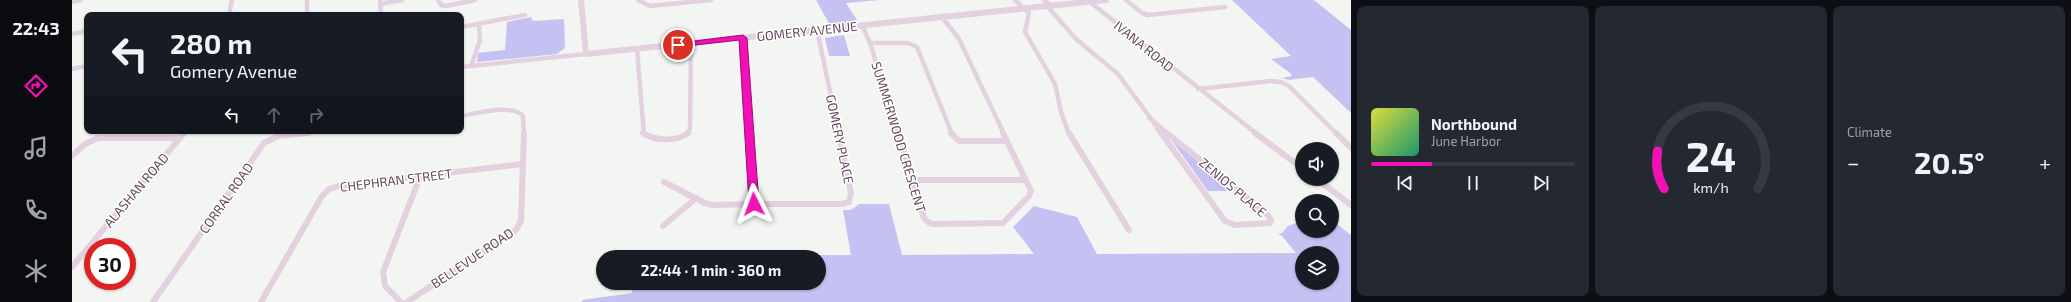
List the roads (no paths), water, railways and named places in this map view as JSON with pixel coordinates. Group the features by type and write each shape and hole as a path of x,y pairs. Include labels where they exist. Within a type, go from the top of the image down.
{"street":[{"path":"72,2 81,0"},
{"path":"230,12 232,0"},
{"path":"307,0 307,12"},
{"path":"381,12 380,2 402,0"},
{"path":"438,0 440,4 446,6 475,0"},
{"path":"581,0 586,54"},
{"path":"638,0 641,3 650,6 711,0"},
{"path":"1015,0 1029,14 1025,32 1056,84 1064,124 1129,230"},
{"name":"ZENIOS PLACE","path":"1044,0 1076,39 1114,70 1149,118 1225,221 1235,225 1270,223 1269,217 1260,209 1149,118"},
{"name":"GOMERY AVENUE","path":"464,67 1025,9 1079,1 1090,2 1106,0"},
{"path":"1126,0 1142,13 1148,14 1225,7"},
{"name":"IVANA ROAD","path":"1090,2 1198,89 1295,163"},
{"path":"464,26 524,15"},
{"name":"SUMMERWOOD CRESCENT","path":"862,26 870,43 921,212 930,223 997,224 1006,222 1029,196 1031,191 959,40 942,17"},
{"path":"471,66 473,54 481,36 479,24"},
{"name":"GOMERY PLACE","path":"754,204 842,204 851,200 851,193 817,30"},
{"path":"72,34 84,32"},
{"path":"664,182 695,199 713,205 754,204 743,38"},
{"path":"636,49 643,133 653,138 676,137 687,134 690,128 691,43"},
{"path":"870,43 908,43 917,47 948,128 955,138 963,141 1007,141"},
{"path":"72,69 84,67"},
{"path":"1198,89 1271,81 1281,82 1294,91 1351,148"},
{"name":"BELLEVUE ROAD","path":"407,302 516,230 521,221 524,120 522,114 518,111 509,110 464,116"},
{"name":"ALASHAN ROAD","path":"72,267 182,134"},
{"name":"CORRAL ROAD","path":"153,302 264,144 278,136 296,134"},
{"path":"72,156 85,144 98,138 179,138"},
{"name":"CHEPHRAN STREET","path":"261,302 325,192 339,186 523,164"},
{"path":"401,302 385,286 383,272 420,177"},
{"path":"912,180 1025,180"},
{"path":"1326,186 1351,205"},
{"path":"663,226 695,199"}]}
